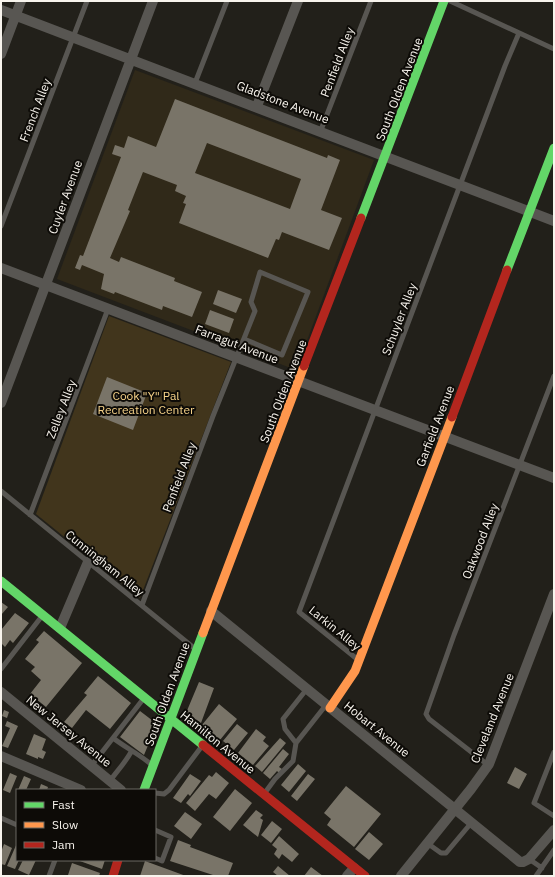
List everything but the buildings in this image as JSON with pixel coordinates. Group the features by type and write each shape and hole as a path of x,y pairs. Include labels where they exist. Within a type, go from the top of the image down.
{"main road":[{"name":"South Olden Avenue","path":"145,789 196,650 387,156 444,1"},
{"name":"Garfield Avenue","path":"328,706 349,682 359,660 554,148"},
{"name":"Hamilton Avenue","path":"1,582 60,628 365,876"},
{"path":"112,876 118,861"}],"street":[{"path":"1,54 21,1"},
{"name":"Cuyler Avenue","path":"1,403 153,1"},
{"path":"257,106 298,1"},
{"name":"Gladstone Avenue","path":"1,10 321,130 554,221"},
{"name":"Farragut Avenue","path":"1,268 554,478"},
{"path":"60,628 88,562"},
{"name":"Cleveland Avenue","path":"401,876 456,808 488,765 554,594"},
{"name":"Hobart Avenue","path":"211,611 306,690 456,808 520,862 529,859"},
{"name":"New Jersey Avenue","path":"1,692 120,789"},
{"path":"1,756 79,789"},
{"path":"106,789 109,784 109,780"},
{"path":"529,859 554,830"},
{"path":"347,876 354,868"}],"lane":[{"name":"French Alley","path":"1,226 87,1"},
{"path":"195,83 227,1"},
{"name":"Penfield Alley","path":"321,130 371,1"},
{"path":"450,1 554,49"},
{"name":"Schuyler Alley","path":"298,612 374,409 519,33"},
{"name":"Penfield Alley","path":"142,605 255,310 251,302 260,272 308,292 282,355 244,339"},
{"name":"Zelley Alley","path":"30,515 108,309"},
{"name":"Oakwood Alley","path":"488,765 429,719 426,714 454,635 554,376"},
{"name":"Cunningham Alley","path":"1,491 196,650"},
{"name":"Larkin Alley","path":"298,612 359,660"},
{"path":"1,668 42,615"},
{"path":"296,743 285,729 283,719 306,690"},
{"path":"92,765 145,698"},
{"path":"264,794 275,779 293,761 296,743 328,706"},
{"path":"113,738 131,752 136,752 153,765"},
{"path":"156,793 164,794 169,790 203,745"},
{"path":"109,780 116,771 121,768 131,752"},
{"path":"554,752 534,803 536,806 554,816"},
{"path":"1,818 16,825"},
{"path":"427,843 441,853 446,853 472,822"},
{"path":"156,830 171,837 162,861 156,858"},
{"path":"536,876 554,850"},
{"path":"529,859 542,868"},
{"path":"49,876 55,861"}],"shaded area":[{"path":"135,70 374,160 296,370 57,279"}],"green space":[{"name":"Cook \"Y\" Pal Recreation Center","path":"109,316 231,362 140,598 36,514"}],"traffic: fast":[{"path":"361,218 444,1"},
{"path":"507,270 554,148"},
{"path":"1,581 203,745"},
{"path":"144,789 203,633"}],"traffic: slow":[{"path":"203,633 304,366"},
{"path":"330,708 355,671 452,417"}],"traffic: jam":[{"path":"304,366 361,218"},
{"path":"452,417 507,270"},
{"path":"203,745 365,876"},
{"path":"113,876 118,861"}]}
